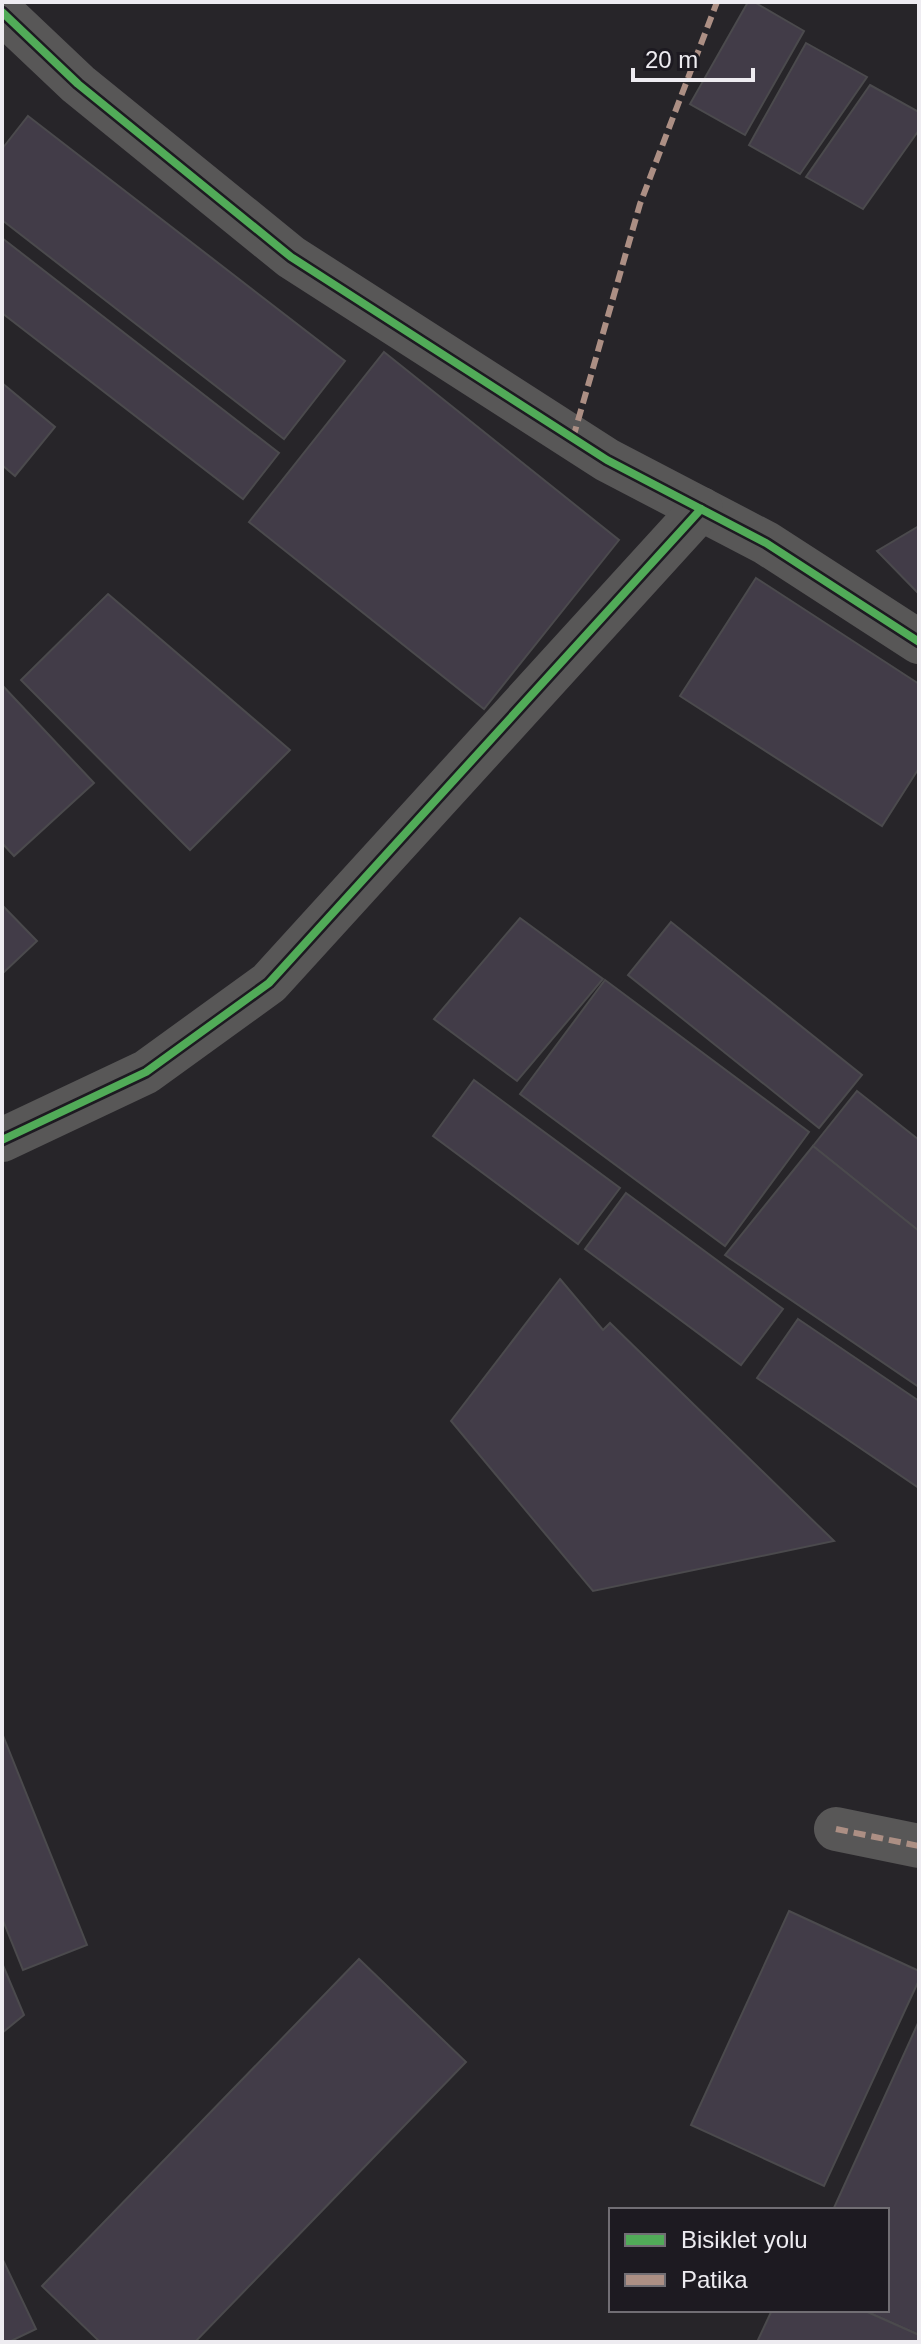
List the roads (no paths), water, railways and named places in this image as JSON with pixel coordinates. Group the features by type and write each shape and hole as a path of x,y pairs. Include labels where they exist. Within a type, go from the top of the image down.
{"street":[{"path":"2,12 78,84 291,257 607,460 766,543 919,642"},
{"path":"2,1140 146,1072 269,983 701,509"},
{"path":"836,1829 919,1846"}]}
